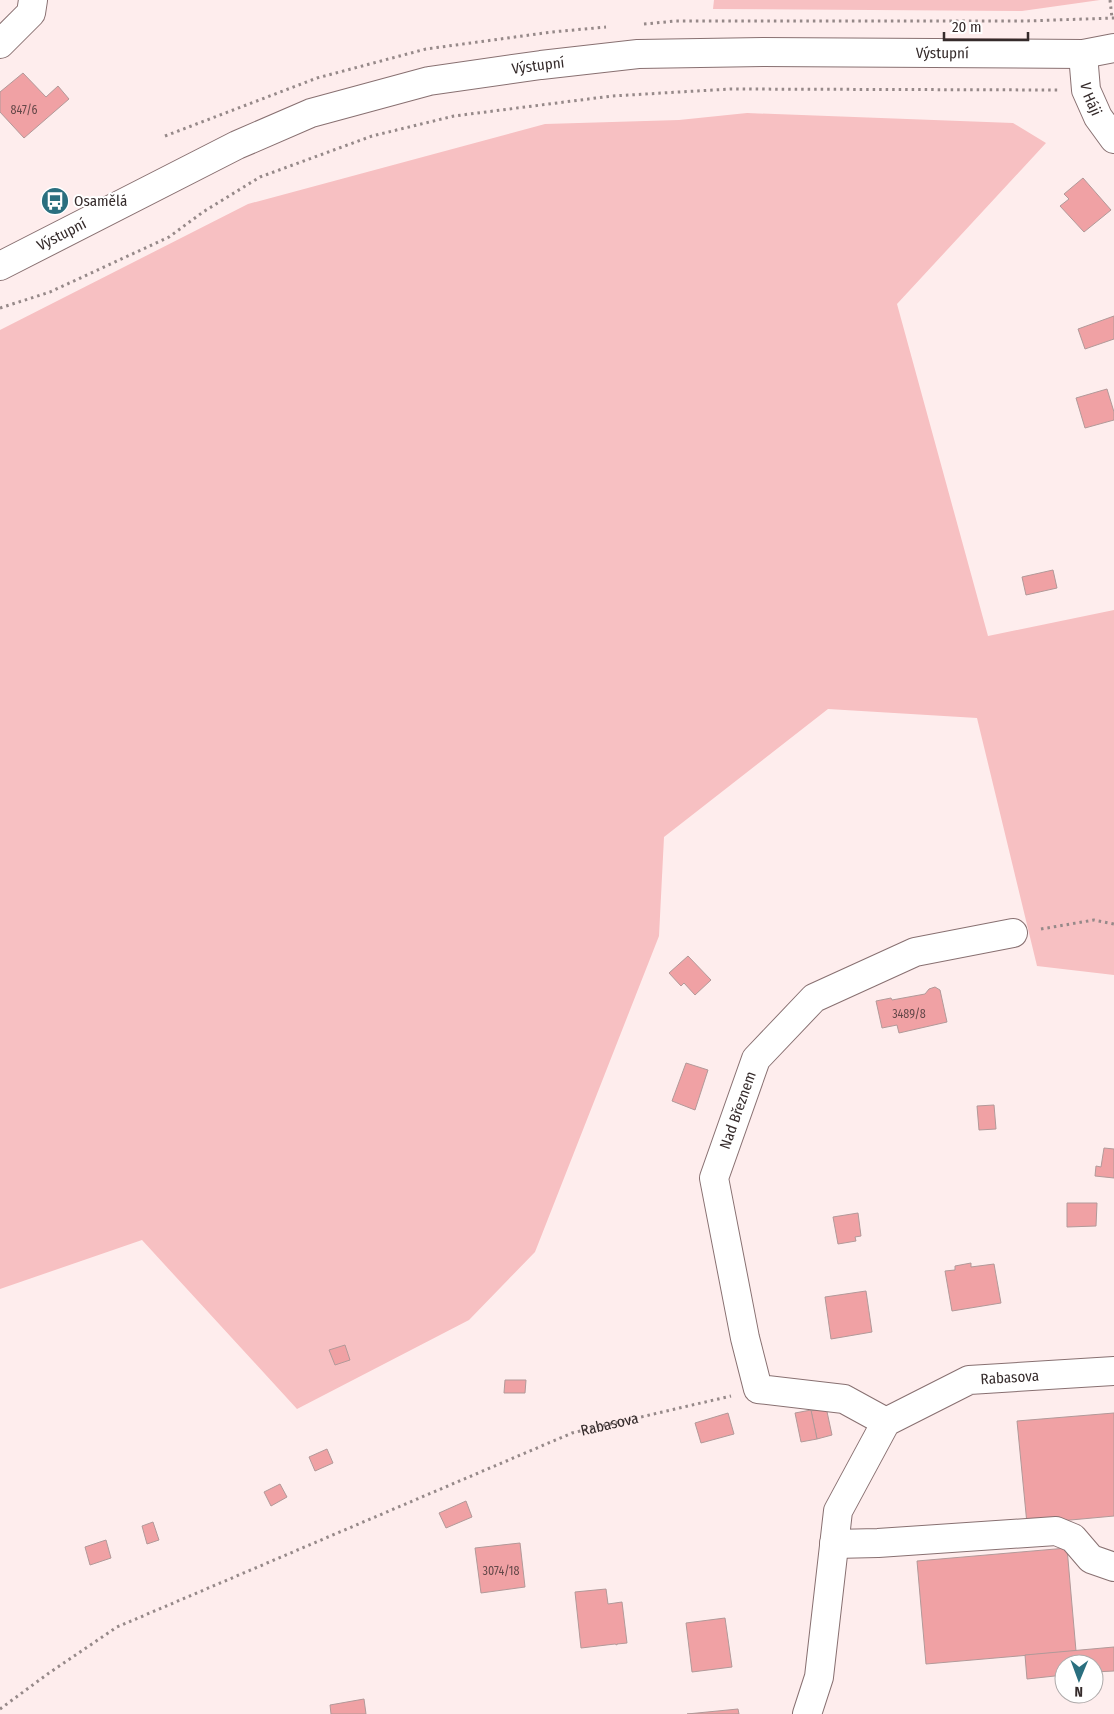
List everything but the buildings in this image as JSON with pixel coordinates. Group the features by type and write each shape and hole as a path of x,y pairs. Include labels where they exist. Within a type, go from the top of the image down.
{"street":[{"path":"0,44 31,14 33,0"},
{"name":"Výstupní","path":"0,266 237,145 311,113 429,81 541,65 638,54 764,52 1083,54 1114,48"},
{"name":"V Háji","path":"1083,54 1086,90 1098,118 1114,139"},
{"name":"Nad Březnem","path":"758,1389 745,1338 714,1178 756,1059 814,998 915,952 1013,933"},
{"name":"Rabasova","path":"886,1422 970,1380 1114,1371"},
{"path":"758,1389 844,1399 886,1422 838,1512 819,1677 807,1714"},
{"path":"834,1544 878,1543 1056,1531 1074,1538 1091,1560 1114,1567"}],"path":[{"path":"1110,0 1112,18"},
{"path":"0,308 50,292 169,237 203,212 260,177 372,136 454,116 612,96 730,89 1058,90"},
{"path":"1013,933 1094,920 1114,924"},
{"name":"Rabasova","path":"0,1709 116,1627 572,1432 758,1389"}],"shaded area":[{"path":"714,0 1100,0 1022,11 713,9"},
{"path":"747,113 1013,123 1046,143 897,304 988,636 1114,610 1114,975 1037,966 977,718 828,709 664,837 659,936 535,1252 469,1320 297,1409 142,1240 0,1289 0,330 248,204 545,124 679,120"}],"place":[{"name":"Osamělá","path":"55,201"}]}
